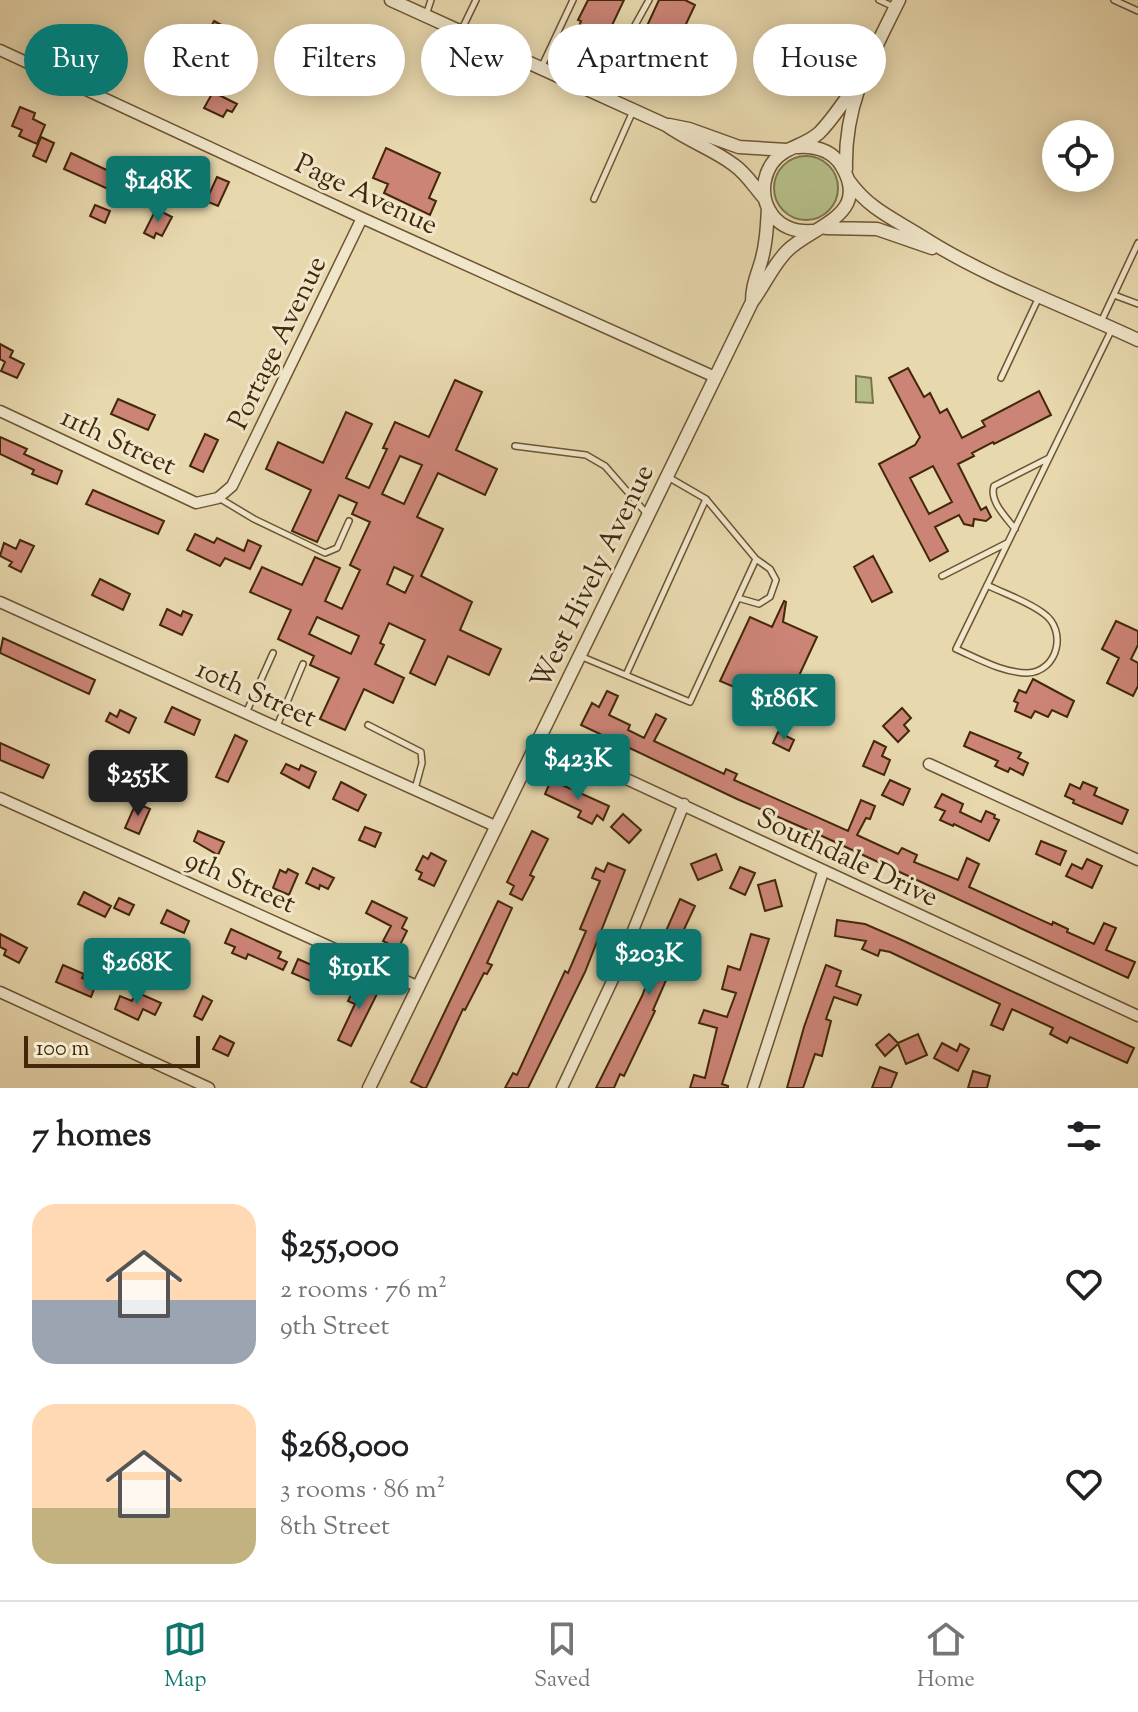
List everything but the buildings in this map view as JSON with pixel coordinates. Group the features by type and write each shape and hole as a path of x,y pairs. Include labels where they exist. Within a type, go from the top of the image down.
{"street":[{"path":"391,0 443,24"},
{"path":"886,27 897,4"},
{"name":"Page Avenue","path":"0,50 715,377"},
{"path":"532,65 666,125 734,164 747,176 776,219 788,227 801,231 877,229 918,245 940,249"},
{"path":"752,302 752,286 765,243 764,185 767,170 776,159 814,137 848,96"},
{"path":"752,302 786,251 835,220 844,208 848,194 846,130 856,96"},
{"path":"666,125 689,129 739,147 813,146 826,151 838,160 868,204 883,216 940,249 1138,340"},
{"name":"Portage Avenue","path":"218,498 232,486 362,218"},
{"name":"West Hively Avenue","path":"369,1088 752,302"},
{"name":"11th Street","path":"0,411 196,503 218,498"},
{"name":"10th Street","path":"0,602 495,826"},
{"name":"Southdale Drive","path":"538,738 1138,1016"},
{"path":"929,764 1138,860"},
{"name":"9th Street","path":"0,798 419,987"},
{"path":"562,1088 615,975 684,804"},
{"path":"753,1088 823,872"},
{"path":"0,992 209,1088"}],"lane":[{"path":"425,16 431,0"},
{"path":"465,24 476,0"},
{"path":"540,69 573,0"},
{"path":"608,99 624,45 649,0"},
{"path":"879,0 897,4"},
{"path":"1114,0 1138,11"},
{"path":"594,199 634,110"},
{"path":"987,585 1044,613 1054,624 1058,637 1056,651 1048,665 1025,673 993,665 956,649 1007,543 1015,529 1049,457 1107,325 1114,295 1138,243"},
{"path":"1001,378 1040,295"},
{"path":"1114,295 1138,304"},
{"path":"515,446 586,455 605,466 648,515"},
{"path":"1015,529 994,498 994,486 1049,457"},
{"path":"666,477 706,499 756,559 770,569 776,580 770,597 759,604 738,598"},
{"path":"218,498 325,553 337,548 349,521"},
{"path":"626,675 706,499"},
{"path":"942,576 1007,543"},
{"path":"579,655 690,702 756,559"},
{"path":"246,713 273,653"},
{"path":"276,727 303,664"},
{"path":"368,725 421,752 422,763 414,790"}],"green space":[{"path":"806,156 824,162 832,170 838,188 832,206 824,214 806,220 788,214 780,206 774,188 780,170 788,162"},
{"path":"856,376 871,378 873,403 856,402"}]}
